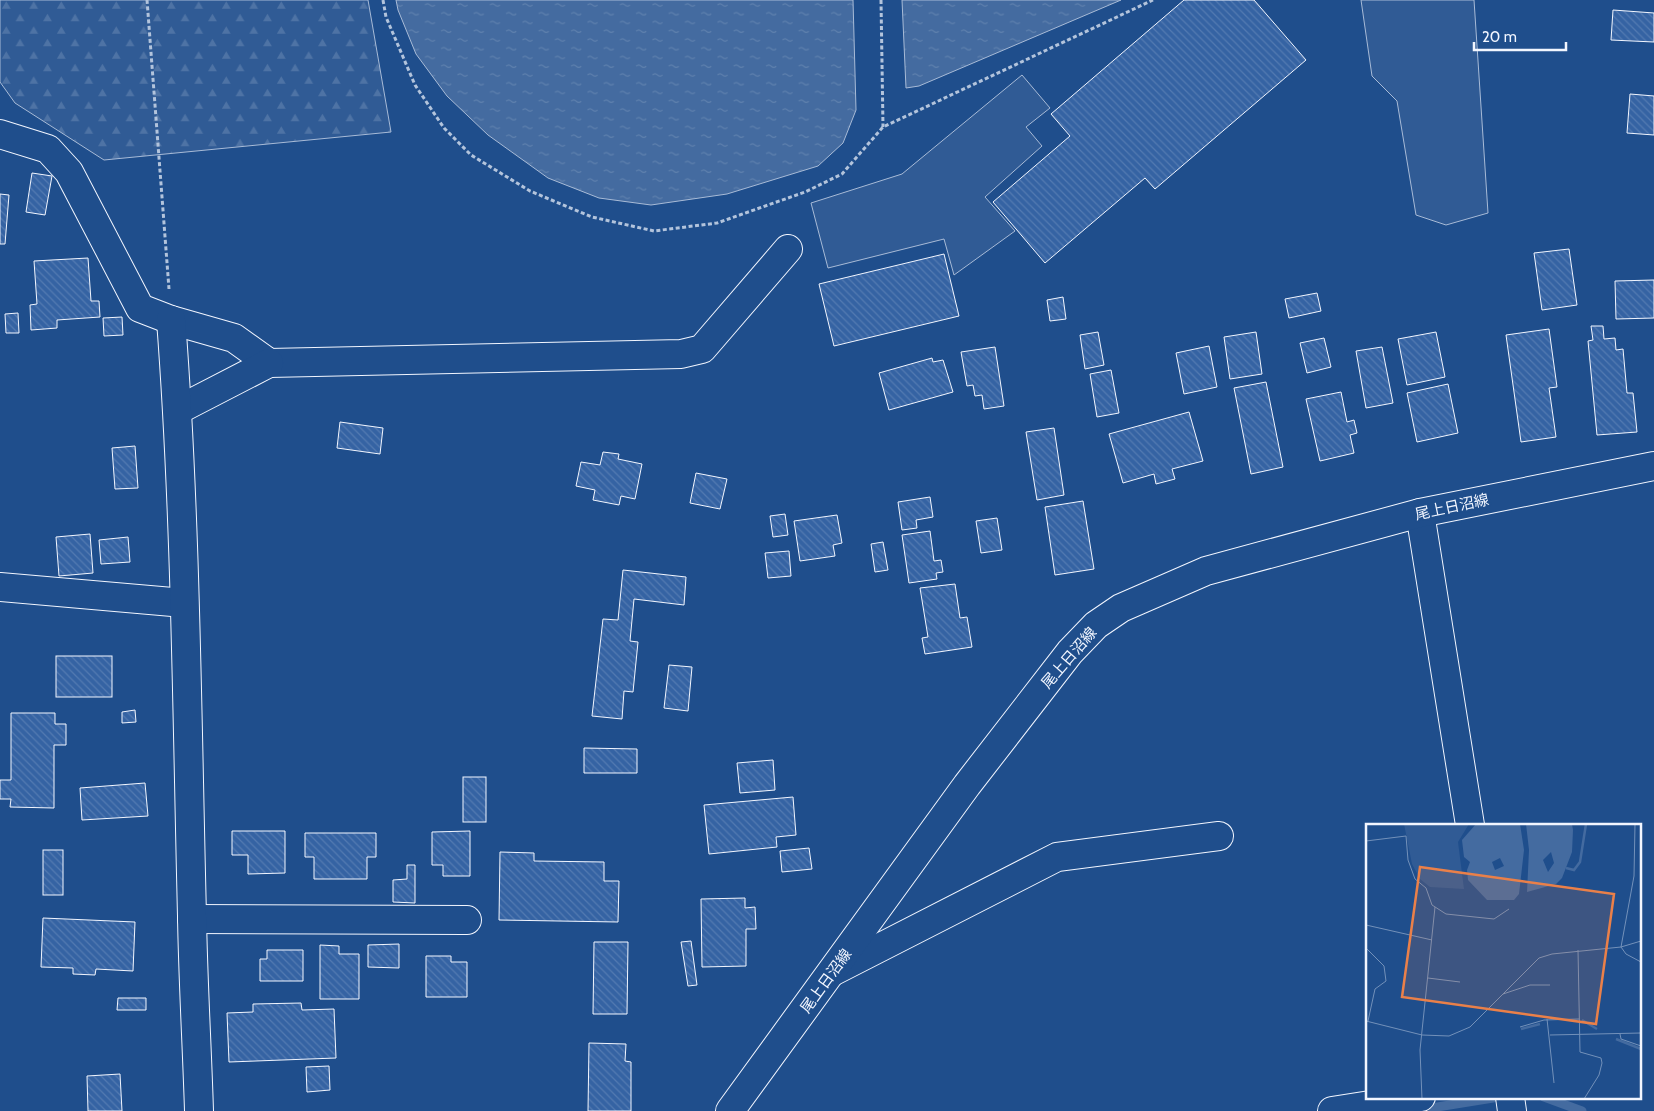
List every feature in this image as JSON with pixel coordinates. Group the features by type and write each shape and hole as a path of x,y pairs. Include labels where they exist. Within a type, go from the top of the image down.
{"street":[{"path":"0,134 48,149 69,172 140,308 171,320 234,338 269,362"},
{"path":"178,410 269,362 681,354 702,348 788,249"},
{"path":"171,320 178,410 199,1111"},
{"name":"尾上日沼線","path":"730,1111 968,785 1070,652 1096,625 1121,608 1206,571 1420,513 1654,466"},
{"path":"1420,513 1470,824"},
{"path":"0,587 184,603"},
{"path":"832,972 1057,857 1219,836"},
{"path":"192,919 467,920"},
{"path":"1332,1111 1414,1098"},
{"path":"1510,1098 1512,1111"}],"path":[{"path":"147,0 171,320"},
{"path":"383,0 386,17 416,85 444,128 471,155 530,191 592,217 654,232 717,223 805,192 842,174 883,127 1153,0"},
{"path":"881,0 883,127"}],"green space":[{"path":"0,0 368,0 391,132 104,160 15,103 0,82"}],"shaded area":[{"path":"1361,0 1474,0 1488,213 1446,225 1416,215 1397,101 1372,76"},
{"path":"1022,75 1050,108 1026,127 1042,146 985,197 1015,231 954,275 944,239 828,268 811,203 902,174"}],"water":[{"path":"396,0 853,0 856,110 843,143 818,166 727,194 651,205 599,198 548,178 488,135 447,96 416,54 398,10"},
{"path":"902,0 1121,0 919,86 906,88"}],"building":[{"path":"1184,0 1254,0 1306,60 1155,189 1145,178 1045,263 993,202 1070,136 1051,114"},
{"path":"1613,10 1654,13 1654,42 1611,40"},
{"path":"1630,94 1654,96 1654,135 1627,133"},
{"path":"32,173 52,176 45,215 26,212"},
{"path":"0,194 9,195 5,244 0,244"},
{"path":"1569,249 1577,305 1542,310 1534,253"},
{"path":"944,254 959,316 834,346 819,284"},
{"path":"88,258 91,301 99,301 100,317 57,320 57,328 31,330 30,305 37,304 34,261"},
{"path":"1654,280 1654,318 1616,319 1615,281"},
{"path":"1317,293 1321,311 1289,318 1285,299"},
{"path":"1063,297 1066,319 1050,321 1047,300"},
{"path":"18,313 19,333 6,333 5,314"},
{"path":"122,317 123,335 104,336 103,318"},
{"path":"1591,326 1603,326 1604,339 1615,338 1616,350 1623,349 1627,393 1633,393 1637,432 1597,435 1588,341 1593,340"},
{"path":"1549,329 1557,387 1549,388 1556,437 1521,442 1506,335"},
{"path":"1098,332 1104,365 1085,369 1080,335"},
{"path":"1256,332 1262,374 1230,379 1224,337"},
{"path":"1436,332 1445,377 1407,385 1398,339"},
{"path":"1324,338 1331,367 1307,373 1300,343"},
{"path":"1209,346 1217,387 1184,394 1176,353"},
{"path":"995,347 1004,406 984,409 982,395 975,396 973,385 967,386 961,352"},
{"path":"1382,347 1393,403 1366,408 1356,351"},
{"path":"932,358 933,362 943,360 953,392 889,410 879,373"},
{"path":"1111,370 1119,413 1097,417 1090,374"},
{"path":"1266,382 1283,467 1251,474 1234,388"},
{"path":"1448,384 1458,433 1417,442 1407,393"},
{"path":"1341,392 1347,422 1354,420 1357,433 1350,435 1354,453 1320,461 1306,399"},
{"path":"1189,412 1203,461 1172,469 1175,479 1156,484 1154,474 1123,483 1109,434"},
{"path":"340,422 383,428 380,454 337,448"},
{"path":"1054,428 1064,495 1037,500 1026,432"},
{"path":"135,446 138,488 115,489 112,448"},
{"path":"603,452 619,454 618,459 642,464 635,499 621,496 619,505 593,500 595,490 576,486 581,462 600,465"},
{"path":"696,473 727,479 720,509 690,503"},
{"path":"930,497 933,517 916,520 917,528 902,530 898,502"},
{"path":"1083,501 1094,569 1055,575 1045,507"},
{"path":"785,514 788,535 773,537 770,516"},
{"path":"837,515 842,543 833,545 835,556 800,561 794,521"},
{"path":"997,518 1002,550 981,553 976,521"},
{"path":"930,531 934,561 941,560 943,572 936,573 937,579 909,583 902,535"},
{"path":"90,534 93,573 59,576 56,537"},
{"path":"128,537 130,562 101,564 99,540"},
{"path":"883,542 888,570 875,572 871,544"},
{"path":"789,551 791,576 768,578 765,553"},
{"path":"623,570 686,577 684,605 634,599 630,641 638,642 633,692 624,691 622,719 592,716 603,619 618,620"},
{"path":"955,584 960,618 967,617 972,647 925,654 922,638 928,637 920,588"},
{"path":"56,656 112,656 112,697 56,697"},
{"path":"669,665 692,667 688,711 664,708"},
{"path":"135,710 136,722 122,723 122,712"},
{"path":"11,713 55,713 55,724 66,724 66,745 54,745 54,808 10,807 11,799 0,799 0,780 11,780"},
{"path":"584,748 637,749 637,773 584,773"},
{"path":"773,760 775,790 740,793 737,763"},
{"path":"463,777 486,777 486,822 463,822"},
{"path":"145,783 148,816 82,820 80,788"},
{"path":"793,797 796,835 776,837 777,847 709,854 704,805"},
{"path":"232,831 285,831 285,873 248,874 248,855 232,855"},
{"path":"470,831 470,876 443,876 443,865 432,865 432,832"},
{"path":"305,833 376,833 376,857 367,857 367,879 314,879 314,857 305,857"},
{"path":"809,848 812,869 782,872 780,851"},
{"path":"43,850 63,850 63,895 43,895"},
{"path":"500,852 534,853 534,861 604,862 604,881 619,881 618,922 499,920"},
{"path":"407,865 415,865 415,903 393,902 393,880 407,879"},
{"path":"745,898 745,908 755,907 756,929 746,929 746,966 702,967 701,899"},
{"path":"43,918 135,922 133,971 96,969 95,975 73,974 73,968 41,967"},
{"path":"691,941 697,985 688,986 681,942"},
{"path":"594,942 628,942 627,1014 593,1014"},
{"path":"399,944 399,968 368,967 368,945"},
{"path":"320,945 339,946 339,954 359,954 359,999 320,999"},
{"path":"267,950 303,950 303,981 260,981 260,959 267,959"},
{"path":"426,956 451,956 451,962 467,962 467,997 426,997"},
{"path":"118,998 146,998 146,1010 117,1010"},
{"path":"301,1003 302,1010 334,1009 336,1058 229,1062 227,1013 253,1012 253,1004"},
{"path":"589,1043 626,1044 625,1061 631,1062 631,1111 588,1111"},
{"path":"329,1066 330,1090 307,1092 306,1067"},
{"path":"120,1074 122,1111 88,1111 87,1076"}],"waterway":[{"path":"1419,1110 1493,1098"},
{"path":"1547,1098 1582,1111"}]}
